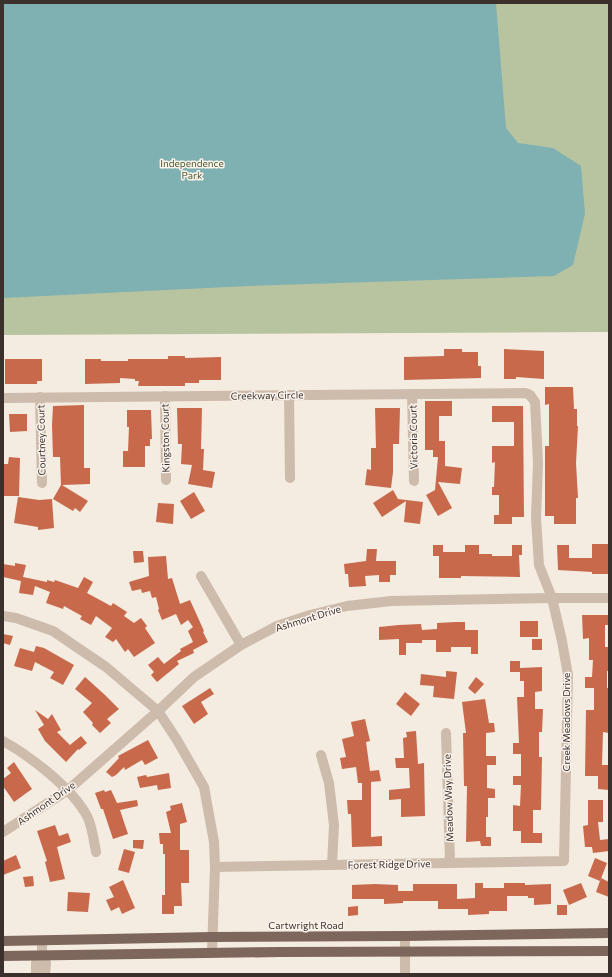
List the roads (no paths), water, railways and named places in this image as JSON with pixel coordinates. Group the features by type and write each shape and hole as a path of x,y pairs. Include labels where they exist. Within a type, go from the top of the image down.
{"main road":[{"name":"Cartwright Road","path":"3,941 212,937 609,933"},
{"path":"3,956 212,952 609,951"}],"street":[{"name":"Creekway Circle","path":"3,398 525,393 530,395"},
{"name":"Victoria Court","path":"412,394 414,481"},
{"path":"289,395 290,478"},
{"name":"Creek Meadows Drive","path":"530,395 535,402 538,463 536,518 539,565 552,598 568,675 564,861"},
{"name":"Kingston Court","path":"165,396 166,480"},
{"name":"Courtney Court","path":"40,398 42,483"},
{"path":"201,576 241,645"},
{"name":"Ashmont Drive","path":"3,832 68,790 158,711 194,677 241,645 277,626 310,615 347,606 391,601 609,598"},
{"path":"3,616 16,618 53,631 106,667 158,711 177,740 204,787 214,842 215,867 212,952"},
{"name":"Meadow Way Drive","path":"446,733 450,862"},
{"path":"3,741 37,765 68,790 88,817 96,852"},
{"path":"321,755 329,784 334,825 332,865"},
{"name":"Forest Ridge Drive","path":"215,867 564,861"},
{"path":"405,936 405,974"},
{"path":"42,941 42,956 46,963 45,974"},
{"path":"36,974 36,963 42,956"}],"water":[{"name":"Independence Park","path":"3,3 496,3 506,128 518,143 553,148 581,166 585,214 573,265 554,276 248,286 3,298"}]}
